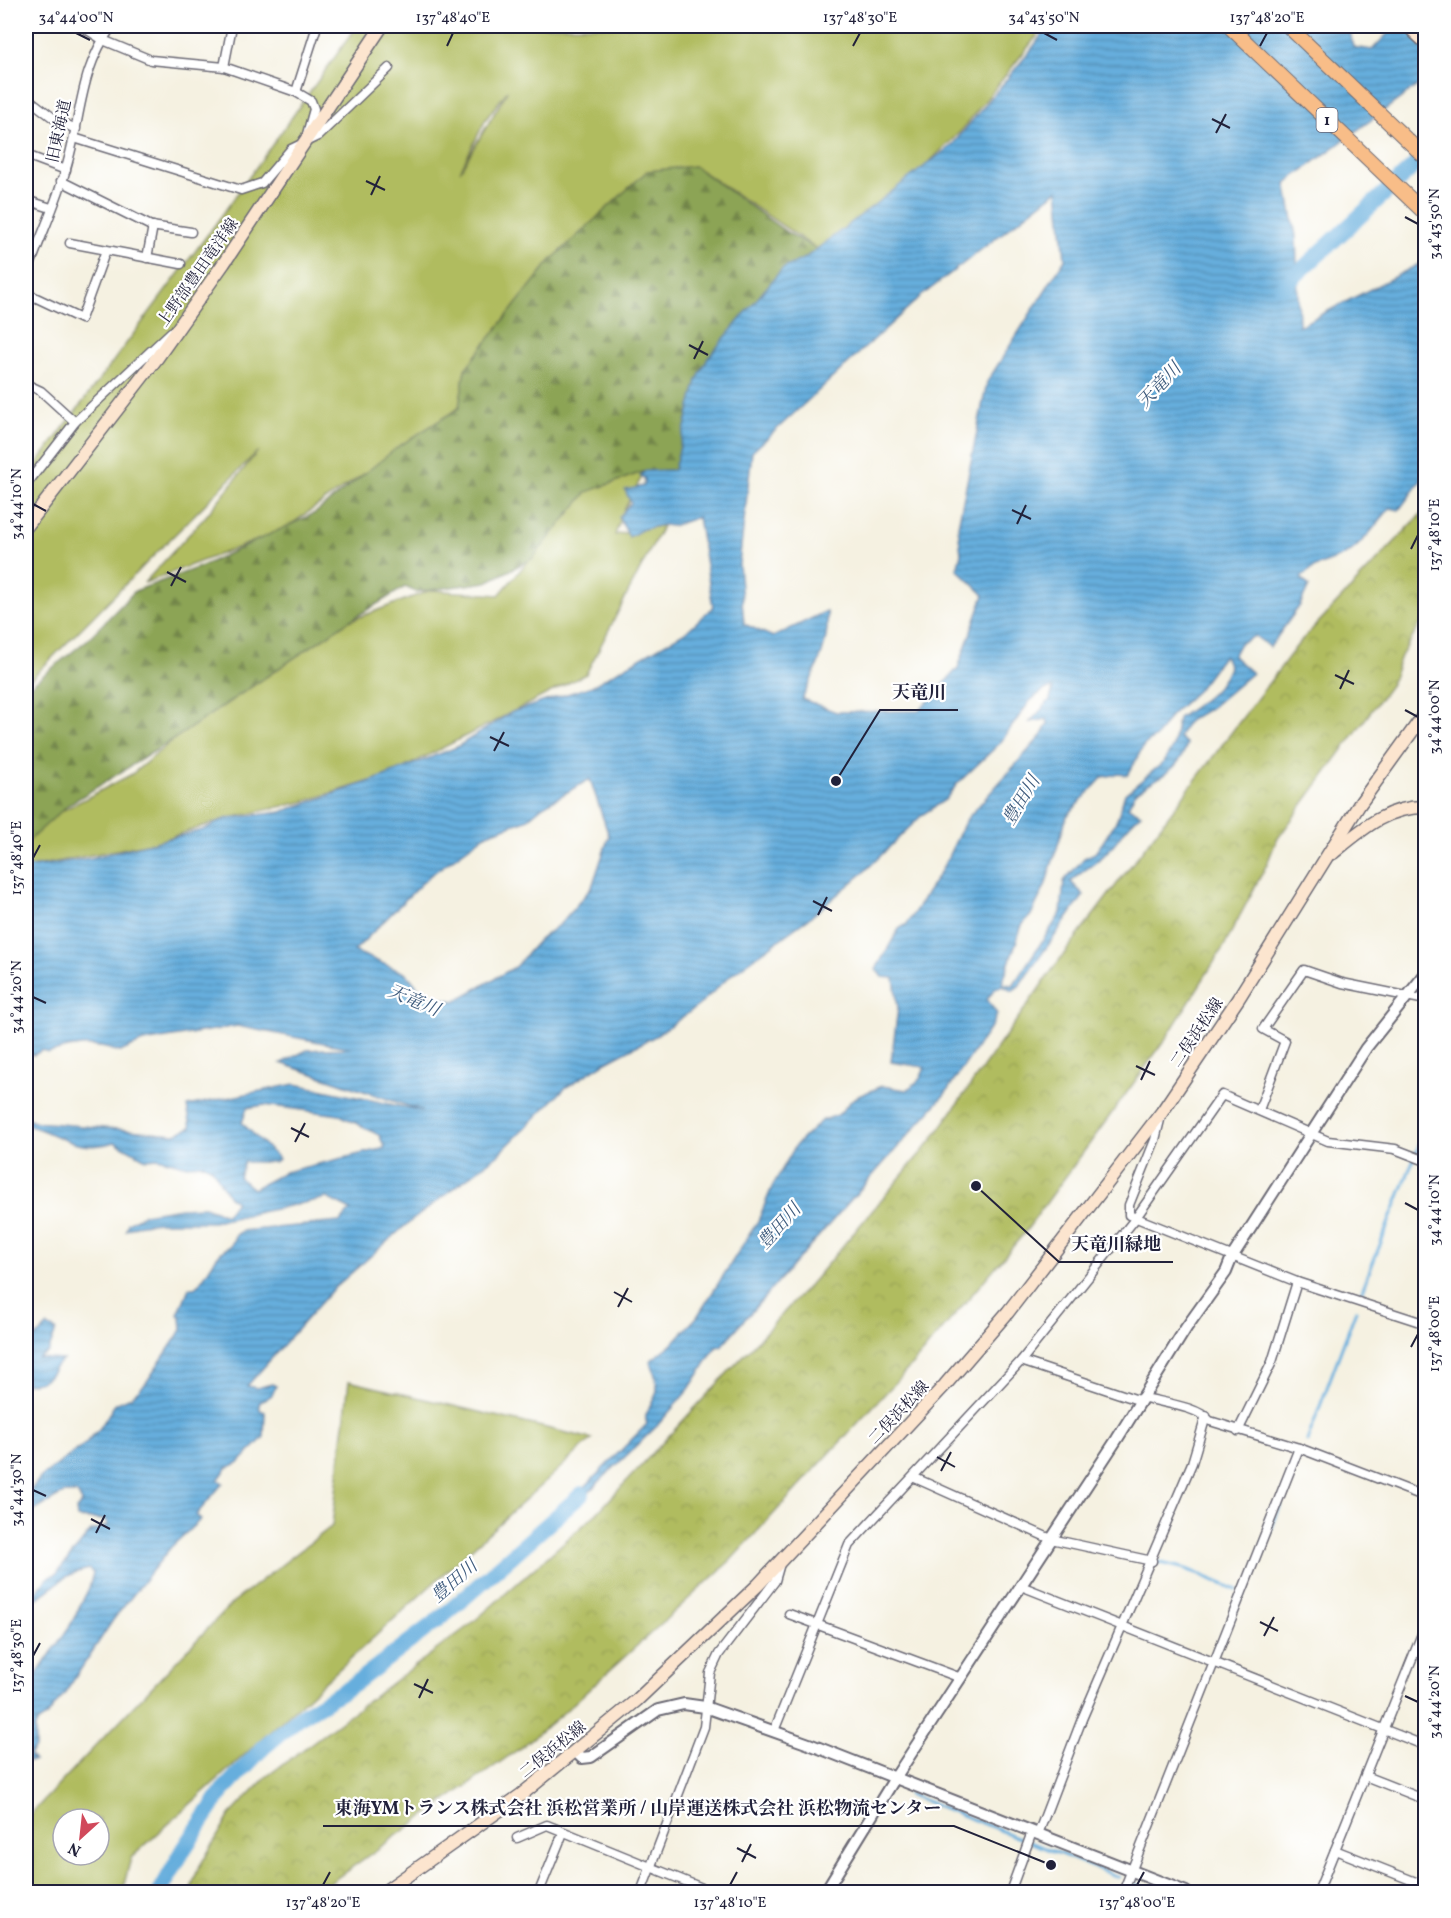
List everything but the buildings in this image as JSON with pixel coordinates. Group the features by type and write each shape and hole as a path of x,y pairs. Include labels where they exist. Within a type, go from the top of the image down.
{"highway":[{"name":"1","path":"1229,26 1425,214"},
{"path":"1288,26 1425,158"}],"main road":[{"name":"上野部豊田竜洋線","path":"26,527 130,395 179,327 382,26"},
{"path":"1408,26 1425,43"},
{"name":"二俣浜松線","path":"384,1893 521,1795 576,1752 691,1649 781,1560 886,1449 1008,1312 1162,1112 1330,856 1359,804 1425,712"},
{"name":"二俣浜松線","path":"1330,856 1388,812 1425,807"}],"street":[{"path":"81,26 103,40 151,60 224,67 296,92 311,101 314,109 306,140"},
{"name":"旧東海道","path":"26,278 66,170 75,134 83,83 112,26"},
{"path":"224,67 232,26"},
{"path":"296,92 316,26"},
{"path":"26,97 75,134 241,190 262,183 291,149 318,135 389,68"},
{"path":"26,155 66,170"},
{"path":"61,181 117,211 153,226 191,232"},
{"path":"26,200 51,208"},
{"path":"147,258 153,226"},
{"path":"70,243 181,264"},
{"path":"26,293 81,319 106,250"},
{"path":"26,485 75,422 158,342 179,327"},
{"path":"26,384 41,391 75,422"},
{"path":"1259,1110 1285,1041 1263,1029 1304,970 1342,983 1407,994 1425,1000"},
{"path":"825,1893 895,1778 1186,1328 1226,1272 1232,1257 1365,1048 1425,973"},
{"path":"774,1731 849,1545 915,1478 1021,1361 1135,1219 1222,1095 1328,1141 1395,1149 1423,1160"},
{"path":"1162,1112 1155,1140 1129,1205 1129,1215 1297,1282 1425,1324"},
{"path":"1238,1431 1272,1362 1297,1282"},
{"path":"1021,1361 1137,1400 1142,1397 1206,1416 1210,1421 1299,1448 1425,1497"},
{"path":"1010,1893 1082,1719 1152,1561 1192,1463 1206,1416"},
{"path":"1123,1893 1299,1448"},
{"path":"915,1478 1051,1539 1152,1561"},
{"path":"641,1893 704,1727 708,1679 719,1654 775,1581 781,1560"},
{"path":"1021,1586 1425,1746"},
{"path":"789,1614 961,1678"},
{"path":"1317,1893 1425,1624"},
{"path":"576,1752 582,1758 591,1756 658,1710 684,1704 705,1707 895,1778 1032,1837 1131,1871 1186,1893"},
{"path":"1365,1776 1425,1800"},
{"path":"517,1838 547,1825 712,1893"},
{"path":"539,1893 563,1833"},
{"path":"1335,1850 1425,1886"}],"green space":[{"path":"357,26 1045,26 961,131 917,174 817,249 694,166 465,369 459,408 281,531 144,583 206,516 258,451 26,684 26,478 217,222","holes":["507,92 460,171 486,119"]},
{"path":"694,166 788,233 817,249 764,290 674,470 645,471 587,492 532,559 487,582 416,592 405,587 349,621 174,739 68,805 26,843 26,689 87,640 135,591 202,566 315,513 399,446 459,408 465,369 551,260 647,171"},
{"path":"645,471 624,510 615,535 663,525 586,674 390,775 302,802 225,819 156,842 26,868 26,843 54,815 132,774 174,739 349,621 431,590 499,595 587,492"},
{"path":"1425,510 1425,617 1401,656 1391,684 1276,841 1267,864 1223,948 1165,1040 1026,1231 919,1357 730,1561 562,1714 523,1746 317,1892 190,1892 198,1869 230,1815 266,1777 471,1624 597,1513 813,1281 931,1141 1055,966 1299,643"},
{"path":"349,1381 592,1439 131,1858 122,1892 26,1892 26,1819 232,1603 332,1526"}],"water":[{"path":"1048,26 1349,26 1353,47 1372,50 1395,26 1425,26 1425,80 1286,183 1296,236 1299,326 1425,261 1425,475 1399,510 1390,508 1356,547 1344,555 1313,568 1301,578 1309,586 1300,605 1270,647 1255,636 1240,643 1233,656 1252,673 1212,707 1188,721 1179,737 1187,744 1178,762 1133,796 1128,807 1141,814 1103,856 1071,882 1084,895 1019,986 1012,991 1003,986 995,989 987,999 997,1014 992,1025 945,1094 721,1346 716,1347 689,1389 656,1427 571,1509 565,1507 647,1424 646,1414 657,1389 650,1361 671,1345 697,1317 758,1221 772,1187 796,1145 821,1121 838,1115 854,1098 882,1086 907,1090 920,1079 925,1067 891,1062 898,1008 894,978 882,977 876,969 899,929 907,924 941,871 966,820 1042,735 1048,723 1047,719 1030,722 1050,700 1053,688 1044,690 1030,701 1000,743 957,784 945,800 923,814 863,873 813,915 731,975 698,1006 657,1035 604,1063 565,1088 500,1153 406,1225 332,1290 247,1386 257,1388 272,1384 276,1386 272,1395 259,1403 260,1410 265,1412 264,1437 240,1462 227,1468 218,1480 223,1483 196,1515 201,1519 171,1547 113,1620 65,1693 46,1717 38,1722 35,1728 35,1748 29,1755 34,1761 26,1761 26,1690 71,1624 89,1588 93,1573 89,1569 79,1572 64,1578 34,1600 34,1595 48,1578 57,1573 91,1531 108,1526 106,1520 77,1518 76,1510 82,1502 77,1493 64,1493 26,1516 26,1496 41,1477 85,1444 100,1428 115,1404 131,1397 146,1383 182,1329 181,1317 178,1315 189,1288 195,1288 199,1284 220,1253 231,1246 235,1236 241,1231 340,1222 351,1210 327,1198 213,1222 159,1222 141,1224 126,1230 128,1223 144,1214 181,1208 204,1207 226,1215 236,1201 229,1197 212,1168 204,1164 184,1165 158,1158 146,1159 115,1142 89,1146 78,1144 26,1125 26,1119 36,1122 175,1134 191,1127 187,1106 295,1084 423,1111 281,1063 307,1050 350,1048 237,1026 143,1042 120,1052 84,1046 48,1053 42,1050 34,1055 26,1053 26,868 91,858 203,830 225,819 281,812 374,780 457,747 512,712 592,686 687,631 713,607 698,517 672,526 663,525 643,529 629,537 619,517 631,503 625,490 644,486 645,479 640,476 645,471 674,470 697,380 708,358 782,269 805,258 952,145 1031,50","holes":["1058,190 1065,259 987,382 958,526 961,554 957,569 984,595 958,668 919,711 836,712 802,699 824,646 827,611 773,637 744,624 739,564 752,452 920,297","1224,655 1229,667 1220,684 1208,697 1178,718 1173,746 1164,762 1125,794 1117,820 1103,842 1095,853 1084,858 1064,881 1061,913 1013,985 1002,984 1022,925 1031,915 1045,886 1067,816 1103,777 1128,775 1144,745 1157,736 1170,716 1197,691","590,779 609,836 592,887 561,923 539,940 515,967 455,1001 424,995 407,974 354,951 428,877 487,834 526,820 543,806","264,1105 340,1115 379,1135 385,1148 285,1172 253,1189 239,1177 244,1162 274,1162 279,1159 242,1123 247,1108"]},
{"path":"47,1326 56,1330 48,1352 38,1358 63,1360 47,1378 26,1384 26,1347"}],"waterway":[{"name":"天竜川","path":"1282,288 1426,155"},
{"path":"1361,1293 1426,1128"},
{"path":"1307,1441 1356,1310"},
{"name":"豊田川","path":"160,1892 184,1849 223,1790 263,1748 301,1716 353,1685 447,1613 582,1494"},
{"path":"1248,1589 1281,1504"},
{"path":"1157,1562 1186,1569 1237,1590"},
{"path":"908,1794 1119,1877"},
{"path":"1135,1884 1159,1892"}],"place":[{"name":"天竜川","path":"836,781"},
{"name":"天竜川緑地","path":"976,1186"},
{"name":"東海YMトランス株式会社 浜松営業所 / 山岸運送株式会社 浜松物流センター","path":"1051,1865"}]}
